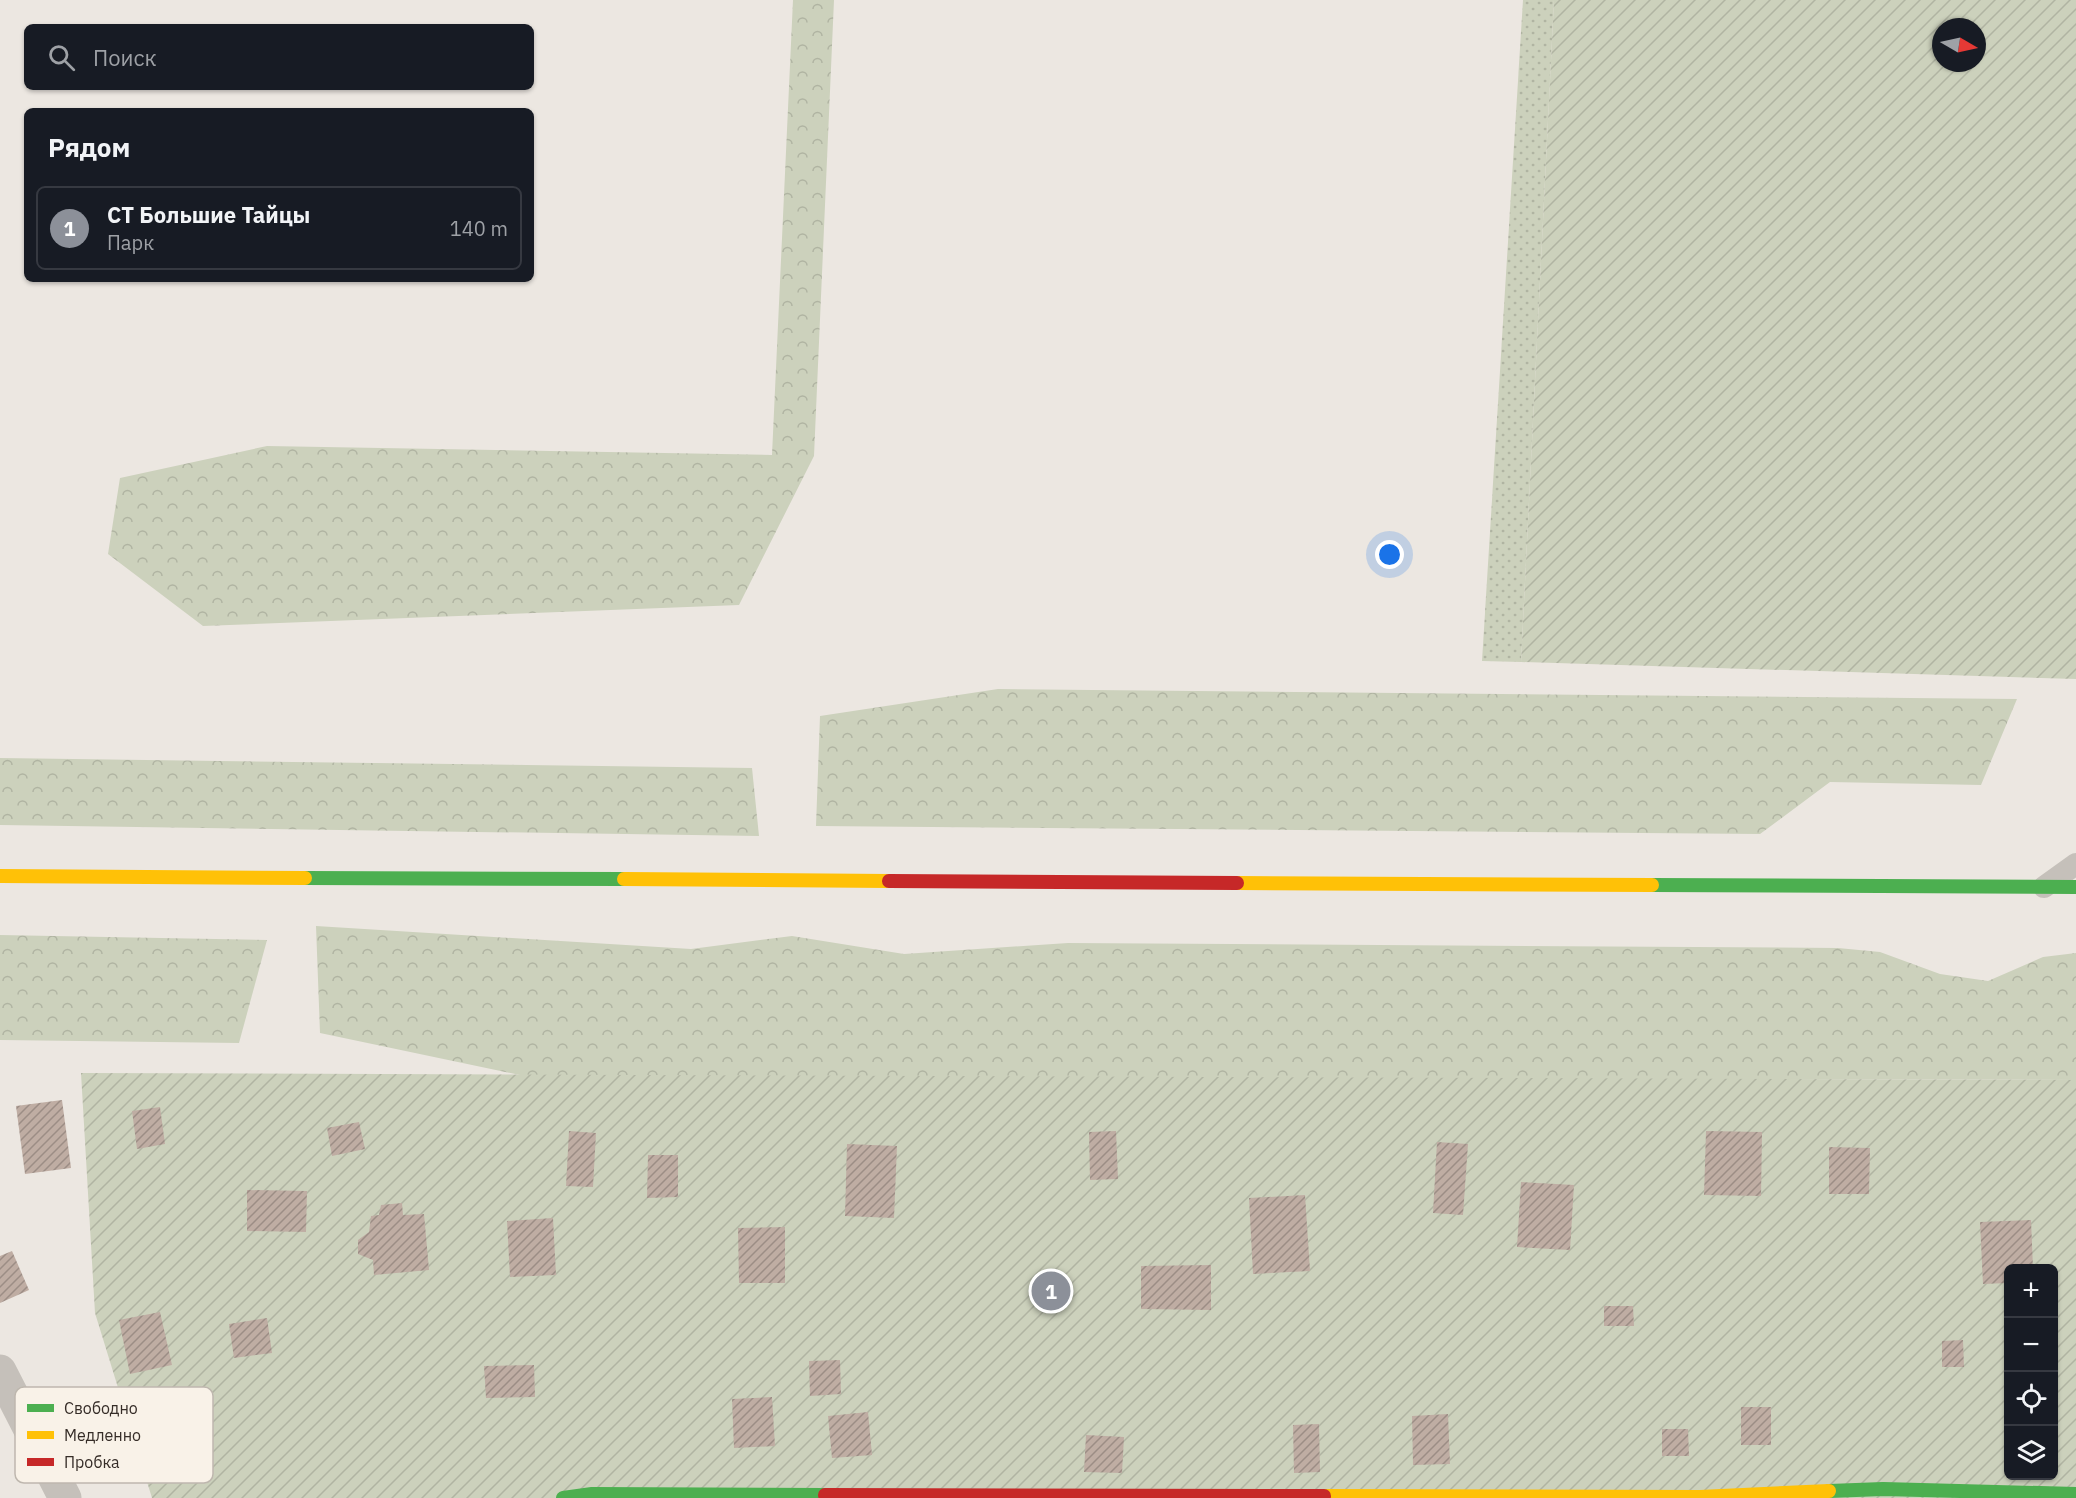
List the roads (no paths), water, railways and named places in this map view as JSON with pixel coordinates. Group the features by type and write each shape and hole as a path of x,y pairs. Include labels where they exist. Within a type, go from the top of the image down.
{"main road":[{"path":"0,876 2076,887"},
{"path":"563,1498 592,1494 1701,1497 1882,1489 2076,1494"}],"street":[{"path":"0,1371 15,1400"},
{"path":"57,1483 65,1498"}],"lane":[{"path":"2044,887 2076,864"}],"place":[{"name":"СТ Большие Тайцы","path":"1051,1291"}]}
